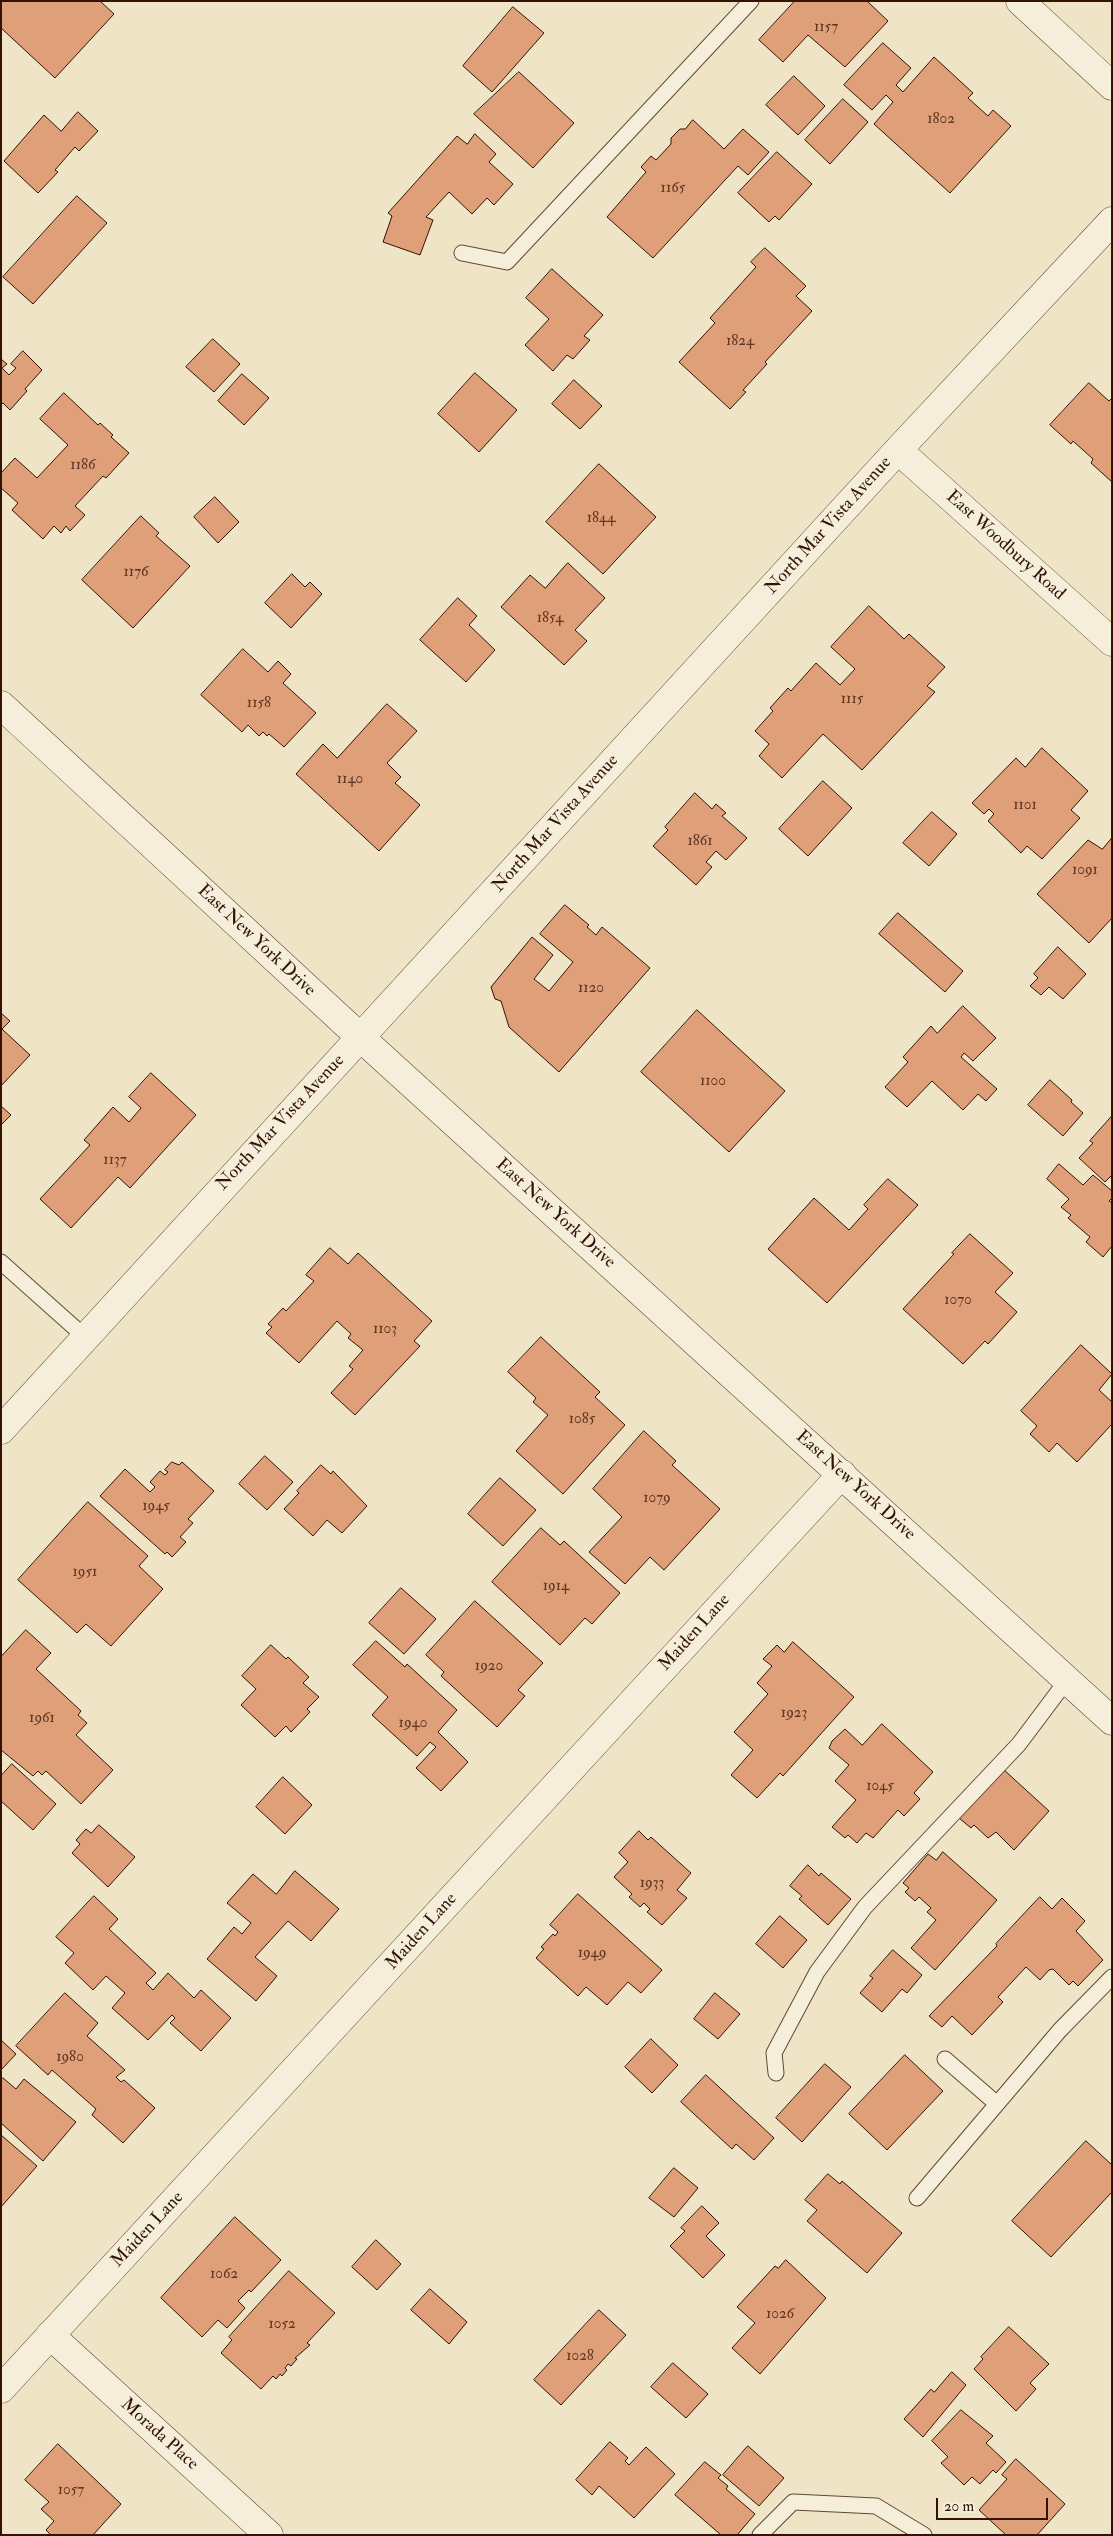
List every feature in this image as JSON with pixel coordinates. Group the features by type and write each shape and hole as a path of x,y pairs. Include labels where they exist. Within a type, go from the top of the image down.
{"street":[{"path":"1020,1 1112,86"},
{"name":"North Mar Vista Avenue","path":"1,1430 898,450 1112,221"},
{"name":"East Woodbury Road","path":"898,450 1112,642"},
{"name":"East New York Drive","path":"1,705 360,1038 1112,1721"},
{"name":"Maiden Lane","path":"1,2389 842,1474"},
{"name":"Morada Place","path":"50,2336 269,2535"}],"lane":[{"path":"462,253 507,262 751,1"},
{"path":"1,1262 85,1337"},
{"path":"776,2073 774,2053 817,1972 865,1908 1019,1744 1067,1680"},
{"path":"917,2198 1060,2030 1112,1977"},
{"path":"945,2059 997,2104"},
{"path":"760,2535 793,2502 876,2506 924,2535"}],"building":[{"path":"1,1 100,1 114,14 55,78 1,28"},
{"path":"795,1 867,1 888,21 845,67 808,35 783,62 759,40"},
{"path":"513,7 544,33 492,92 463,66"},
{"path":"883,43 911,68 896,85 903,92 934,57 973,93 968,98 988,116 993,110 1011,126 950,193 874,124 893,102 886,95 872,110 844,85"},
{"path":"519,72 574,123 533,168 474,114"},
{"path":"794,76 825,106 798,135 766,105"},
{"path":"843,99 868,122 830,164 805,140"},
{"path":"78,112 98,131 79,151 75,147 55,170 58,172 38,193 4,161 44,115 61,131"},
{"path":"693,120 724,149 743,129 769,152 748,175 738,166 653,258 607,217 646,172 641,167 651,156 656,160 671,144 671,138 680,129 685,129"},
{"path":"475,134 496,154 489,162 513,184 494,205 487,198 472,214 449,192 426,217 433,220 420,255 383,242 392,216 388,213 457,136 467,144"},
{"path":"777,152 812,184 779,220 775,216 769,222 738,193"},
{"path":"77,196 107,223 33,304 3,277"},
{"path":"765,248 806,286 796,296 812,311 765,362 767,364 743,390 746,392 730,409 679,362 715,323 710,318 756,267 751,262"},
{"path":"552,269 603,315 584,336 590,340 573,359 567,355 553,371 525,345 549,319 526,298"},
{"path":"213,339 240,364 214,392 186,367"},
{"path":"23,351 42,370 10,410 3,403 1,405 1,359 7,364 2,368 9,375 16,368 11,364"},
{"path":"475,373 517,410 479,452 438,414"},
{"path":"242,374 269,398 244,425 218,401"},
{"path":"574,380 602,406 580,429 552,404"},
{"path":"1089,383 1109,401 1112,398 1112,482 1091,463 1093,459 1073,441 1071,444 1050,425"},
{"path":"64,393 98,425 100,423 113,435 111,437 129,453 106,478 103,476 75,506 85,515 70,531 66,526 61,533 54,526 43,539 12,510 18,503 1,488 1,473 15,458 37,478 68,445 40,419"},
{"path":"599,464 656,517 603,574 546,522"},
{"path":"215,497 239,522 218,543 194,517"},
{"path":"141,516 159,533 156,536 190,566 133,628 82,580"},
{"path":"568,563 605,598 575,630 587,641 564,665 501,607 530,575 545,588"},
{"path":"292,574 305,587 310,582 322,594 291,628 265,603"},
{"path":"458,598 477,616 469,625 495,650 466,682 420,640"},
{"path":"869,606 904,639 909,634 945,667 927,686 935,692 862,770 823,734 782,778 759,756 769,744 755,731 773,711 770,708 788,688 791,691 816,663 840,685 855,669 831,647"},
{"path":"243,649 268,672 278,661 291,674 283,683 316,713 284,747 269,734 267,736 263,732 259,736 248,725 242,732 201,695"},
{"path":"387,704 417,731 387,763 401,777 395,783 420,805 379,851 296,774 323,744 337,758"},
{"path":"1042,748 1088,791 1071,810 1080,818 1042,859 1027,846 1021,853 988,821 994,814 989,809 984,814 972,803 1016,758 1025,767"},
{"path":"823,781 852,808 808,856 779,829"},
{"path":"695,793 712,809 716,804 726,813 722,816 747,838 726,860 716,851 706,862 712,867 696,885 653,846 668,830 665,827"},
{"path":"932,812 957,834 929,866 903,843"},
{"path":"1112,838 1112,918 1089,943 1037,894 1088,840 1102,849"},
{"path":"565,905 589,925 587,927 596,935 602,927 650,968 559,1072 509,1027 501,1001 495,999 491,987 532,937 553,955 534,979 549,991 573,962 540,934"},
{"path":"898,913 963,971 945,992 879,934"},
{"path":"1058,947 1086,974 1063,999 1049,987 1041,995 1030,986 1038,978 1034,974"},
{"path":"963,1006 996,1038 973,1061 964,1053 961,1057 997,1089 986,1101 978,1094 963,1110 932,1081 907,1107 885,1087 908,1062 903,1057 931,1026 937,1033"},
{"path":"697,1010 785,1091 729,1152 641,1072"},
{"path":"1,1013 10,1021 2,1029 30,1055 1,1086"},
{"path":"151,1073 196,1115 130,1188 118,1177 71,1228 40,1199 90,1145 84,1140 113,1107 129,1122 141,1108 129,1097"},
{"path":"1050,1080 1083,1113 1063,1136 1028,1105"},
{"path":"1,1106 11,1115 1,1125"},
{"path":"1112,1116 1112,1175 1105,1182 1079,1158 1093,1143 1090,1141"},
{"path":"1059,1164 1083,1185 1093,1175 1112,1191 1112,1198 1109,1201 1112,1203 1112,1246 1103,1257 1086,1242 1090,1237 1068,1218 1071,1215 1061,1207 1069,1199 1047,1179"},
{"path":"888,1179 918,1205 827,1303 768,1249 814,1198 849,1230 868,1209 864,1205"},
{"path":"970,1234 1013,1273 995,1292 1017,1312 988,1344 985,1341 963,1364 903,1309"},
{"path":"330,1248 348,1264 358,1253 432,1321 414,1341 420,1346 355,1415 331,1393 353,1369 349,1366 363,1350 348,1338 351,1334 337,1321 299,1363 266,1333 272,1327 268,1324 283,1308 286,1311 314,1281 306,1275"},
{"path":"541,1337 600,1392 595,1397 625,1425 563,1494 516,1451 548,1415 533,1402 536,1398 508,1372"},
{"path":"1081,1345 1112,1374 1099,1390 1112,1402 1112,1424 1077,1462 1057,1443 1049,1452 1030,1434 1037,1426 1021,1411"},
{"path":"644,1431 676,1461 672,1465 720,1509 664,1570 650,1557 625,1584 589,1552 622,1517 593,1489"},
{"path":"265,1456 293,1482 267,1510 239,1484"},
{"path":"172,1462 179,1465 182,1462 214,1491 188,1519 193,1523 180,1537 186,1542 172,1557 167,1552 165,1554 100,1496 125,1469 150,1492 155,1487 150,1482 160,1471 165,1475 168,1472 165,1470"},
{"path":"321,1465 331,1474 333,1471 367,1506 342,1533 327,1520 313,1536 284,1509 299,1493 297,1491"},
{"path":"500,1478 536,1510 503,1546 468,1514"},
{"path":"88,1502 148,1556 139,1566 163,1589 111,1646 86,1624 77,1633 18,1580"},
{"path":"541,1528 560,1545 564,1541 620,1593 592,1624 585,1618 560,1645 492,1582"},
{"path":"401,1588 436,1619 404,1654 369,1623"},
{"path":"475,1601 543,1663 518,1690 525,1696 497,1727 441,1676 444,1672 426,1655"},
{"path":"26,1630 51,1653 36,1669 81,1711 78,1715 87,1723 76,1735 113,1770 81,1804 46,1771 42,1775 38,1771 33,1776 1,1750 1,1657"},
{"path":"376,1641 405,1667 407,1664 457,1710 438,1732 468,1762 441,1791 416,1768 436,1747 430,1742 417,1756 372,1715 388,1697 353,1665"},
{"path":"793,1642 854,1697 783,1776 780,1773 757,1798 731,1775 753,1750 734,1732 768,1694 757,1683 772,1666 763,1659 777,1645 784,1652"},
{"path":"271,1645 286,1659 288,1657 309,1677 303,1683 319,1697 307,1709 310,1712 291,1732 286,1726 275,1737 241,1705 256,1689 242,1676"},
{"path":"882,1724 933,1772 914,1793 920,1799 904,1816 898,1810 873,1838 866,1833 857,1843 848,1835 845,1838 832,1827 856,1800 835,1781 849,1765 829,1748 832,1741 845,1729 862,1745"},
{"path":"12,1764 56,1804 33,1830 1,1801 1,1776"},
{"path":"1003,1769 1049,1811 1014,1850 996,1832 988,1838 974,1825 971,1828 959,1818"},
{"path":"283,1777 312,1805 285,1834 256,1807"},
{"path":"99,1825 135,1857 108,1887 72,1853 80,1844 76,1840 86,1829 91,1833"},
{"path":"639,1831 648,1840 651,1837 691,1873 677,1890 687,1898 662,1925 647,1912 650,1909 644,1903 640,1907 629,1897 632,1894 614,1877 628,1862 619,1853"},
{"path":"943,1852 997,1900 935,1970 911,1948 936,1920 927,1912 931,1908 919,1897 915,1901 905,1892 909,1888 903,1883 928,1854 936,1860"},
{"path":"808,1865 819,1876 821,1873 851,1899 828,1925 799,1899 802,1896 790,1886"},
{"path":"295,1871 339,1909 311,1941 288,1921 255,1957 277,1976 256,2001 207,1959 234,1927 242,1934 251,1923 227,1903 253,1874 276,1894"},
{"path":"578,1894 662,1970 641,1993 628,1982 607,2005 586,1987 578,1996 536,1958 544,1949 541,1947 553,1934 555,1936 558,1932 550,1925"},
{"path":"94,1896 118,1919 109,1929 156,1973 146,1983 153,1990 168,1973 194,1998 201,1990 231,2018 201,2051 170,2023 175,2018 172,2015 148,2040 112,2008 125,1993 106,1976 93,1990 65,1963 74,1953 56,1937"},
{"path":"1040,1897 1052,1909 1062,1898 1085,1921 1076,1931 1103,1960 1078,1986 1073,1981 1069,1985 1053,1969 1049,1970 1040,1980 1026,1967 998,1997 1003,2002 972,2035 952,2016 942,2027 929,2016 997,1946 996,1944"},
{"path":"780,1916 807,1940 783,1968 756,1944"},
{"path":"893,1950 922,1975 907,1993 902,1989 882,2012 860,1993 873,1978 870,1976"},
{"path":"65,1993 98,2023 87,2036 125,2070 116,2077 121,2082 124,2080 155,2108 123,2143 92,2115 96,2109 52,2070 48,2075 16,2046"},
{"path":"715,1993 740,2014 718,2039 694,2019"},
{"path":"651,2039 678,2065 652,2093 625,2067"},
{"path":"1,2040 16,2054 2,2069 1,2068"},
{"path":"905,2055 943,2091 887,2150 849,2114"},
{"path":"825,2064 851,2087 802,2142 776,2118"},
{"path":"706,2075 774,2138 754,2160 736,2144 732,2149 681,2102"},
{"path":"3,2078 16,2089 24,2079 76,2122 43,2161 1,2123 1,2080"},
{"path":"1,2135 37,2166 1,2207"},
{"path":"1086,2141 1112,2165 1112,2192 1051,2257 1012,2221"},
{"path":"674,2168 698,2188 674,2217 649,2198"},
{"path":"828,2174 840,2184 842,2181 902,2233 867,2273 807,2221 817,2210 805,2200"},
{"path":"702,2206 719,2223 706,2236 725,2255 703,2278 670,2246 685,2231 681,2228"},
{"path":"235,2217 281,2260 251,2292 249,2290 238,2301 245,2308 227,2328 218,2320 202,2337 161,2298"},
{"path":"376,2240 401,2264 377,2290 352,2267"},
{"path":"786,2260 826,2298 760,2374 732,2348 755,2323 737,2307 775,2266 778,2268"},
{"path":"289,2271 335,2313 307,2343 310,2345 295,2358 297,2359 291,2366 288,2364 285,2368 287,2370 282,2376 280,2374 276,2379 273,2376 261,2389 221,2353 232,2340 229,2337"},
{"path":"430,2289 467,2322 449,2344 411,2310"},
{"path":"599,2310 626,2335 561,2405 534,2380"},
{"path":"1009,2327 1049,2364 1030,2383 1036,2389 1016,2411 974,2369 983,2359 981,2357"},
{"path":"673,2363 708,2394 686,2418 651,2387"},
{"path":"952,2372 966,2385 923,2437 904,2419 931,2389 934,2392"},
{"path":"961,2410 993,2436 986,2443 1006,2462 996,2473 993,2470 980,2484 972,2477 964,2485 941,2463 948,2457 932,2441"},
{"path":"610,2442 628,2458 625,2461 629,2465 646,2447 675,2474 634,2518 599,2486 592,2495 576,2480"},
{"path":"58,2444 121,2504 93,2535 51,2535 46,2530 54,2521 41,2509 49,2502 25,2480"},
{"path":"748,2446 784,2478 759,2506 723,2475"},
{"path":"1016,2459 1065,2504 1037,2535 1006,2535 979,2510 1007,2479 1002,2475"},
{"path":"705,2462 721,2475 718,2478 728,2486 726,2489 755,2514 737,2535 721,2535 675,2495"}]}
